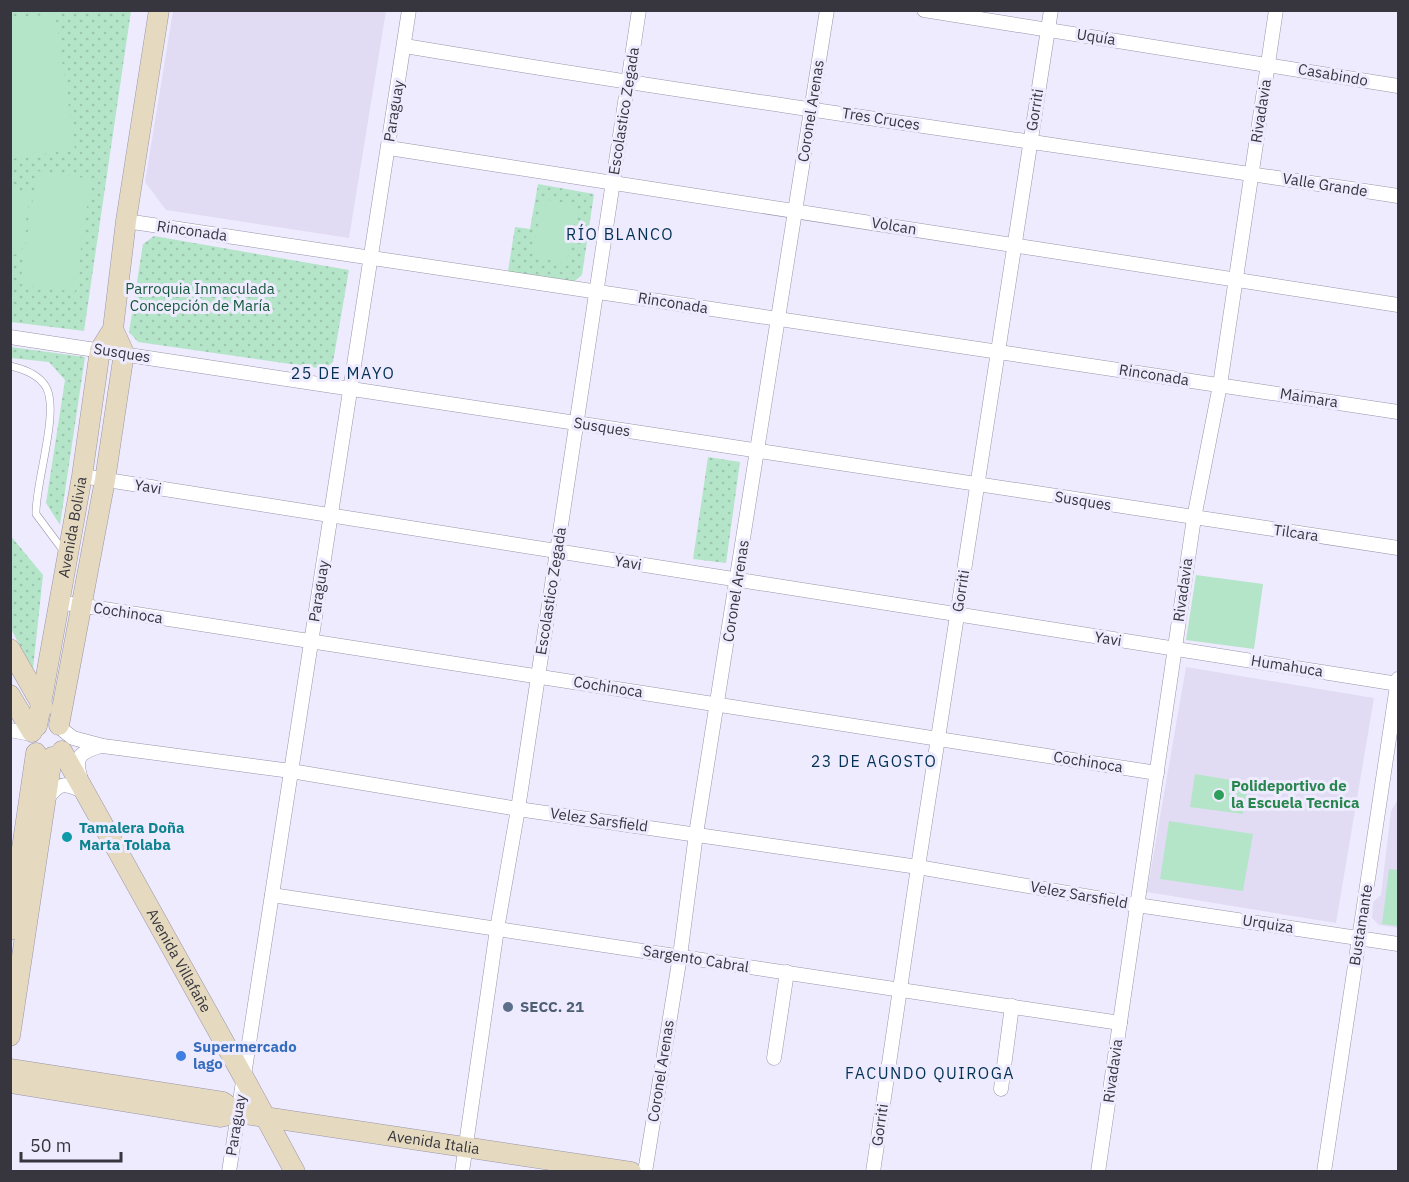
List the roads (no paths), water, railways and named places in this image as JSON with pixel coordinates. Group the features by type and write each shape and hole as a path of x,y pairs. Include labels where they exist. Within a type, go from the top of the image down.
{"street":[{"name":"Avenida Bolivia","path":"10,1036 46,799 47,737 41,703 82,476 100,350 113,329 126,221 159,10"},
{"name":"Paraguay","path":"229,1172 409,10"},
{"name":"Escolastico Zegada","path":"462,1172 497,929 518,809 639,10"},
{"name":"Coronel Arenas","path":"645,1172 680,956 696,834 827,10"},
{"name":"Uquía","path":"924,10 1268,64"},
{"name":"Gorriti","path":"873,1172 1051,10"},
{"name":"Rivadavia","path":"1098,1172 1194,518 1220,385 1276,10"},
{"name":"Tres Cruces","path":"405,46 628,83 812,108 1251,174"},
{"name":"Casabindo","path":"1268,64 1398,86"},
{"name":"Volcan","path":"389,148 1398,305"},
{"name":"Valle Grande","path":"1251,174 1398,196"},
{"name":"Rinconada","path":"126,221 1220,385"},
{"path":"113,329 124,353"},
{"name":"Susques","path":"10,337 1194,518"},
{"name":"Avenida Bolivia","path":"10,930 47,737 81,606 105,480 124,353"},
{"name":"Maimara","path":"1220,385 1398,412"},
{"name":"Yavi","path":"82,476 1175,649"},
{"name":"Tilcara","path":"1194,518 1398,548"},
{"name":"Cochinoca","path":"59,602 1156,773"},
{"path":"10,649 41,703"},
{"name":"Humahuca","path":"1175,649 1398,682"},
{"name":"Bustamante","path":"1324,1172 1398,682"},
{"name":"Avenida Villafañe","path":"10,695 47,737 85,792 295,1172"},
{"name":"Velez Sarsfield","path":"10,730 47,737 73,738 103,746 291,771 518,809 918,867 1137,905"},
{"path":"85,792 77,762 84,752 103,746"},
{"path":"46,799 53,790 62,785 85,792"},
{"name":"Sargento Cabral","path":"272,895 1120,1023"},
{"name":"Urquiza","path":"1137,905 1398,944"},
{"path":"774,1058 787,972"},
{"path":"1001,1089 1012,1006"},
{"name":"Avenida Italia","path":"10,1069 223,1102 238,1113"},
{"name":"Avenida Italia","path":"10,1083 220,1117 238,1113 631,1172"}],"lane":[{"path":"10,366 31,373 42,381 48,390 50,417 36,514 67,555"}],"place":[{"name":"Polideportivo de la Escuela Tecnica","path":"1219,795"},
{"name":"Tamalera Doña Marta Tolaba","path":"67,837"},
{"name":"SECC. 21","path":"508,1007"},
{"name":"Supermercado lago","path":"181,1056"}],"district":[{"name":"RÍO BLANCO","path":"620,234"},
{"name":"25 DE MAYO","path":"343,373"},
{"name":"23 DE AGOSTO","path":"874,761"},
{"name":"FACUNDO QUIROGA","path":"930,1073"}],"park label":[{"name":"Parroquia Inmaculada Concepción de María","path":"200,298"}]}
